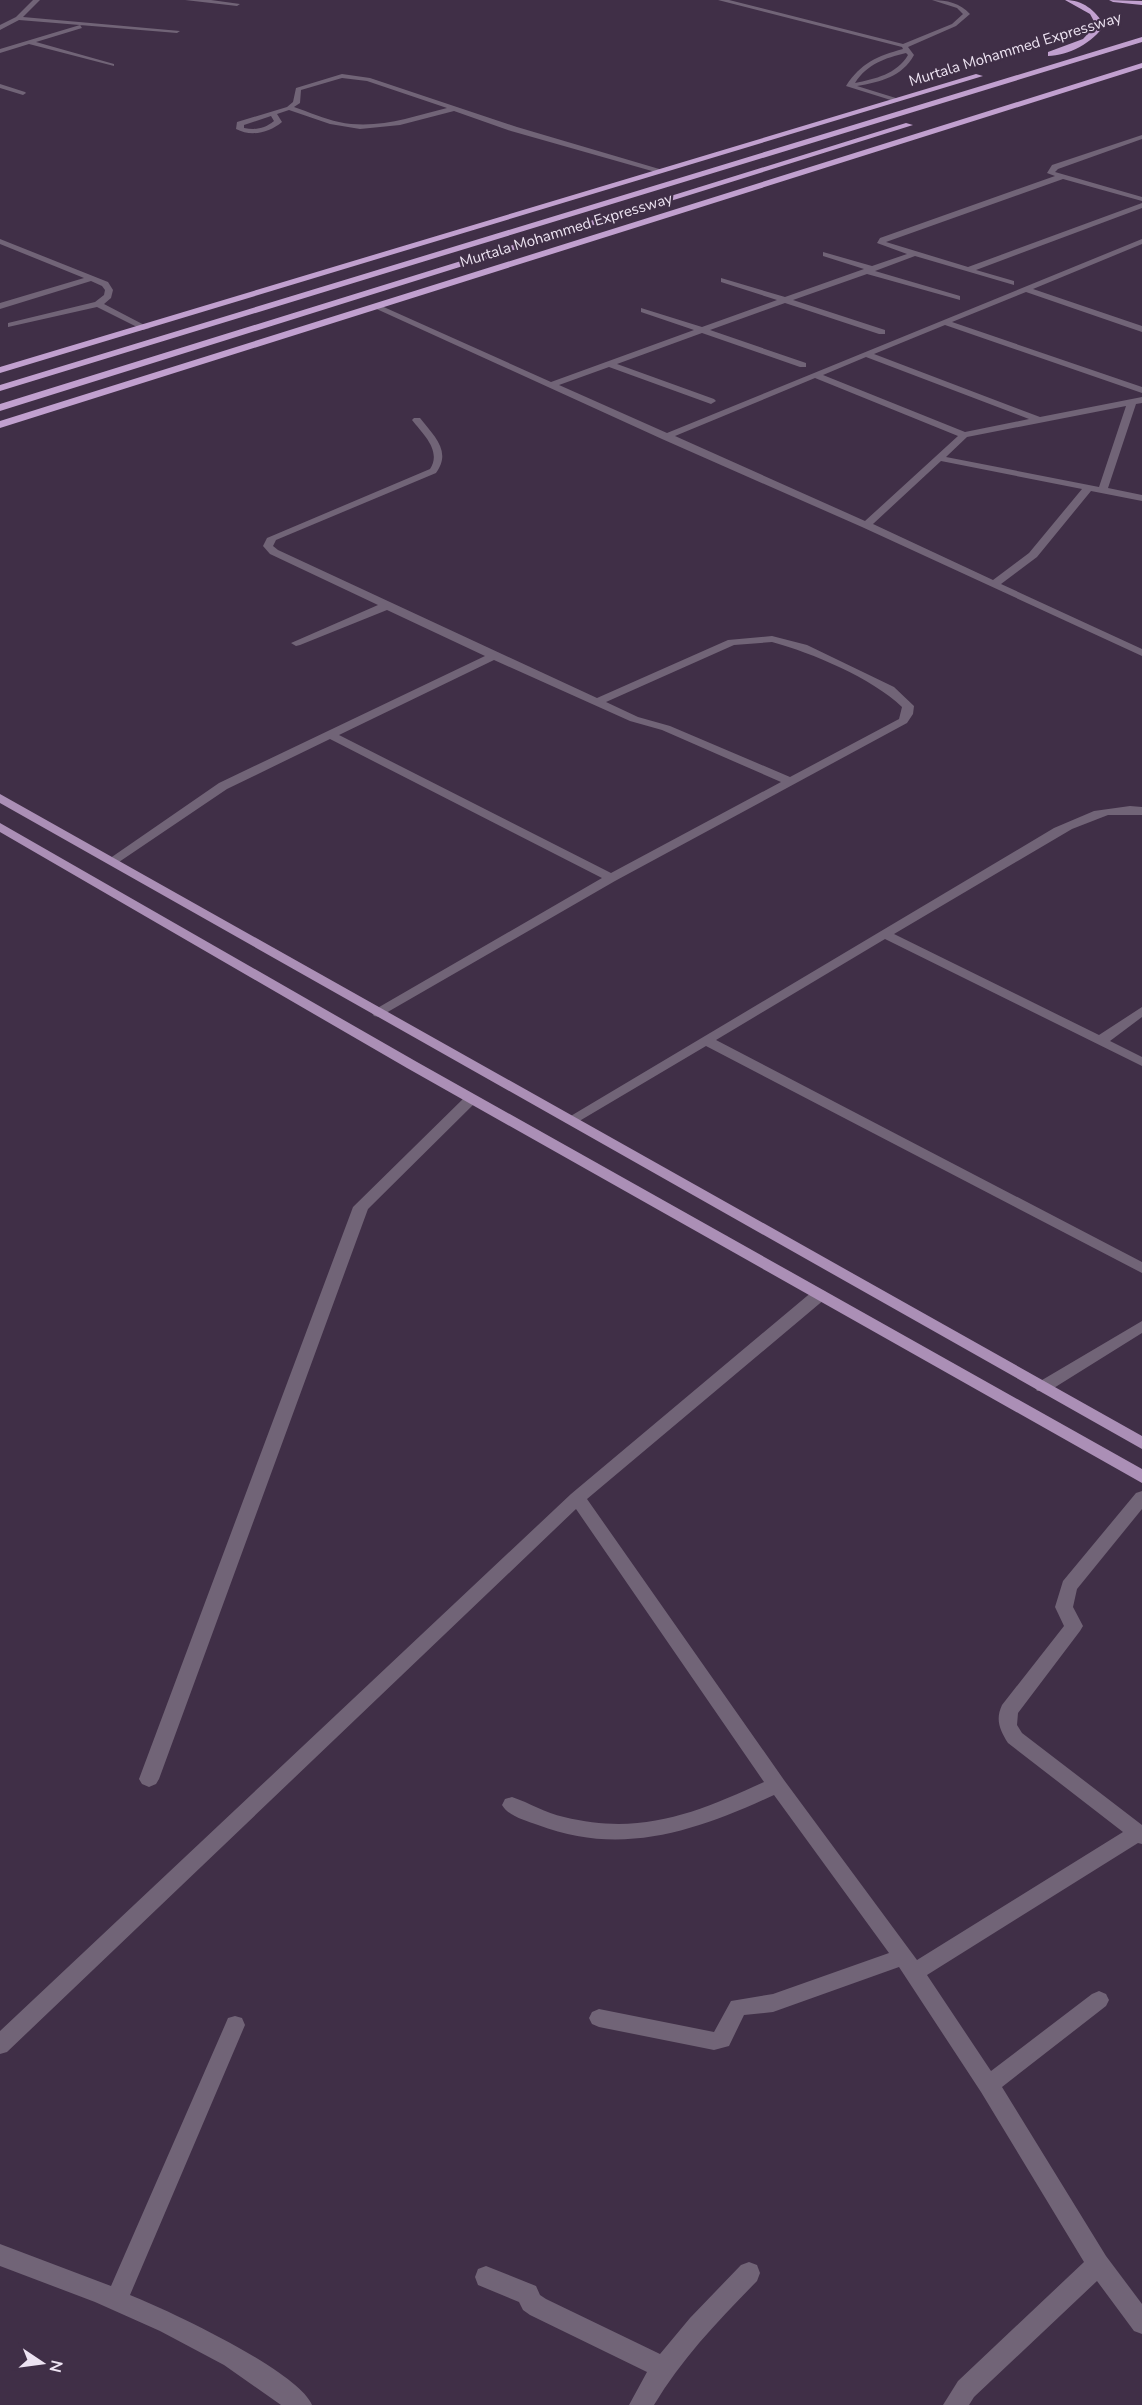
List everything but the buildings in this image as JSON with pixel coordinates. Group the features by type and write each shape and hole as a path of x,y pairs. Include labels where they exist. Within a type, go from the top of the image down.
{"highway":[{"path":"1051,54 1088,39 1097,32 1100,26 1093,13 1069,0"},
{"path":"1113,0 1142,3"},
{"name":"Murtala Mohammed Expressway","path":"1040,58 1108,37"},
{"name":"Murtala Mohammed Expressway","path":"0,388 1142,39"},
{"name":"Murtala Mohammed Expressway","path":"0,426 1142,65"},
{"name":"Murtala Mohammed Expressway","path":"0,370 985,74"},
{"name":"Murtala Mohammed Expressway","path":"0,408 920,122"},
{"path":"819,153 913,137"},
{"path":"704,173 765,140"},
{"path":"587,239 660,202"},
{"path":"436,239 539,222"},
{"path":"0,361 59,351 108,339"}],"main road":[{"path":"0,798 1142,1443"},
{"path":"0,827 472,1098 1142,1477"}],"street":[{"path":"0,27 18,18 38,0"},
{"path":"188,0 237,4"},
{"path":"721,0 906,48 911,55 909,61 894,72 877,80 849,86"},
{"path":"849,86 858,70 867,63 906,48 954,25 967,14 959,7 935,0"},
{"path":"18,18 177,31"},
{"path":"0,51 86,25"},
{"path":"31,43 112,65"},
{"path":"273,114 278,122 270,128 250,132 240,129 240,124 289,108 296,103 298,89 342,76 368,79 452,109 662,171"},
{"path":"0,86 22,93"},
{"path":"849,86 897,100"},
{"path":"289,108 339,124 365,127 388,125 452,109"},
{"path":"1140,197 1060,177 1051,171 1142,136"},
{"path":"1011,283 914,254 880,241 1060,177"},
{"path":"967,270 1142,205"},
{"path":"0,241 93,278 105,284 109,290 108,296 98,304 11,325"},
{"path":"665,437 1142,241"},
{"path":"826,254 957,298"},
{"path":"550,385 914,254"},
{"path":"0,306 93,278"},
{"path":"724,280 882,332"},
{"path":"1026,289 1142,329"},
{"path":"98,304 146,328"},
{"path":"374,306 996,583 1142,653"},
{"path":"644,310 802,365"},
{"path":"944,322 1142,390"},
{"path":"865,354 1038,419"},
{"path":"610,364 711,401"},
{"path":"815,375 964,435"},
{"path":"866,525 964,435 1137,401"},
{"path":"1103,490 1137,401"},
{"path":"417,420 438,447 438,465 433,471 272,538 268,546 274,552 494,656 634,719 666,728 790,781"},
{"path":"939,458 1142,498"},
{"path":"996,583 1033,555 1088,488"},
{"path":"296,643 386,606"},
{"path":"379,1012 611,878 903,721 908,706 897,695 880,684 803,647 772,639 732,642 597,702"},
{"path":"112,861 223,786 494,656"},
{"path":"331,735 611,878"},
{"path":"571,1120 1058,831 1090,815 1114,809 1142,811"},
{"path":"885,934 1142,1062"},
{"path":"1100,1041 1142,1011"},
{"path":"705,1040 1142,1268"},
{"path":"149,1779 361,1207 472,1098"},
{"path":"0,2045 577,1498 819,1295"},
{"path":"1043,1387 1142,1326"},
{"path":"599,2018 714,2042 722,2039 738,2007 773,2003 908,1964 1140,1835 1015,1738 1008,1728 1007,1718 1009,1710 1074,1626 1064,1613 1063,1601 1069,1586 1142,1497"},
{"path":"577,1498 777,1785 908,1964 989,2085 1098,2264 1142,2323"},
{"path":"512,1805 547,1820 583,1828 626,1831 664,1828 700,1819 777,1785"},
{"path":"989,2085 1099,2000"},
{"path":"117,2299 235,2025"},
{"path":"0,2255 117,2299 227,2353 300,2405"},
{"path":"955,2405 966,2389 1098,2264"},
{"path":"641,2405 663,2368 698,2326 749,2273"},
{"path":"486,2277 528,2294 531,2301 538,2307 663,2368"}]}
